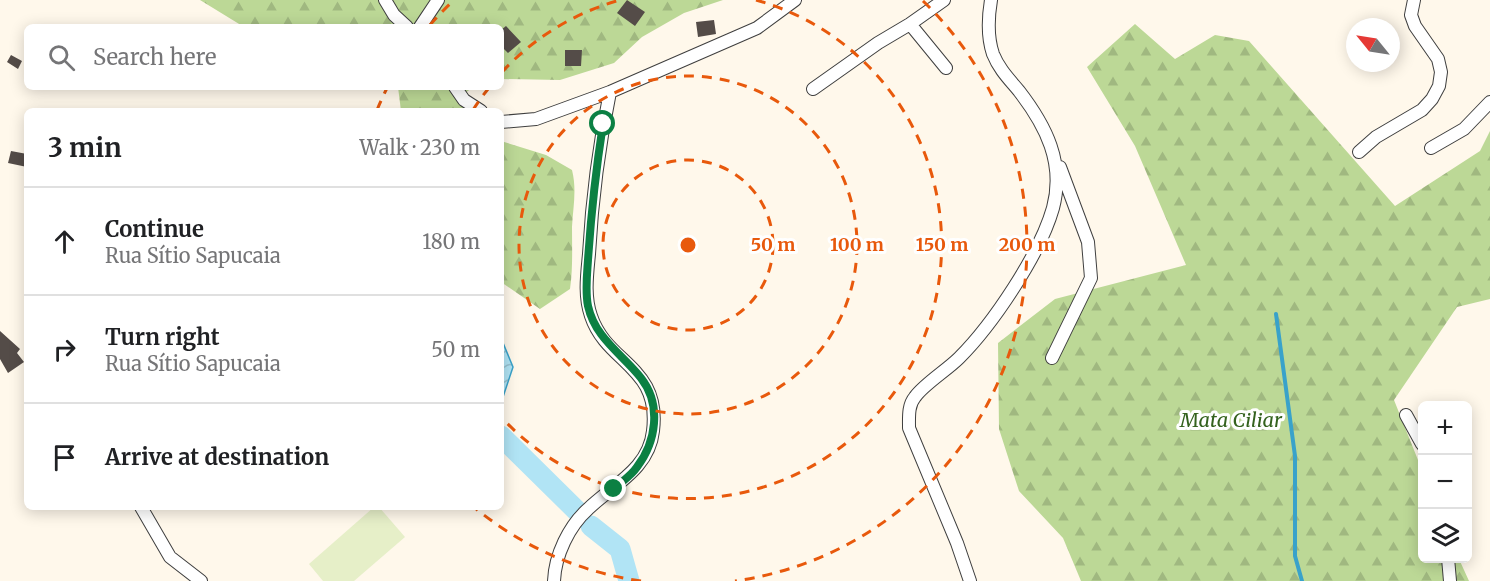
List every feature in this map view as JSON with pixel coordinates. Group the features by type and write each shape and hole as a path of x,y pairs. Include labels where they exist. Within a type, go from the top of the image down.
{"street":[{"path":"385,0 394,15 404,24"},
{"path":"422,24 438,0"},
{"path":"504,122 536,119 610,92 757,28 795,0"},
{"path":"813,89 944,0"},
{"path":"991,0 988,18 989,38 993,53 1002,71 1020,93 1051,144 1088,242 1091,278 1052,358"},
{"path":"1359,152 1376,137 1422,110 1432,99 1439,86 1441,72 1438,59 1415,26 1411,15 1414,0"},
{"path":"910,24 946,68"},
{"path":"457,90 464,100 476,108"},
{"path":"554,581 562,548 571,529 588,509 636,469 647,451 653,434 652,397 642,379 599,334 586,293 597,163 610,92"},
{"path":"1431,148 1464,129 1490,102"},
{"path":"970,581 957,543 909,428 909,410 914,397 961,356 998,309 1025,269 1044,233 1057,191 1058,169 1051,144"},
{"path":"1406,415 1418,437"},
{"path":"143,510 170,557 201,581"},
{"path":"1448,563 1450,581"}],"green space":[{"path":"200,0 723,0 684,13 642,37 614,63 560,80 504,79 504,24 239,24"},
{"name":"Mata Ciliar","path":"1135,24 1175,59 1215,35 1249,41 1395,206 1480,151 1490,131 1490,299 1457,307 1394,400 1418,460 1418,563 1461,563 1469,581 1081,581 1063,538 1019,491 999,429 998,343 1055,299 1186,265 1135,146 1087,67"},
{"path":"398,90 469,90 464,94 463,108 401,108"},
{"path":"504,142 546,155 572,170 574,192 570,289 540,309 504,284"},
{"path":"371,510 382,510 405,537 354,581 323,581 309,564"}],"water":[{"path":"504,345 513,367 504,394"}],"building":[{"path":"627,0 645,12 635,26 617,13"},
{"path":"714,20 716,34 698,37 696,22"},
{"path":"506,26 521,42 508,53 504,49 504,28"},
{"path":"565,50 582,50 581,66 565,66"},
{"path":"11,55 22,61 18,69 7,62"},
{"path":"11,151 24,153 24,166 8,163"},
{"path":"0,331 20,349 17,353 24,362 8,373 0,359"}],"waterway":[{"path":"1276,314 1295,456 1295,556 1302,581"},
{"path":"504,439 577,511"},
{"path":"591,526 620,549 629,581"}],"route":[{"path":"603,124 590,238 586,293 588,305 599,334 642,379 652,397 654,414 653,434 647,451 636,469 614,489"}]}
